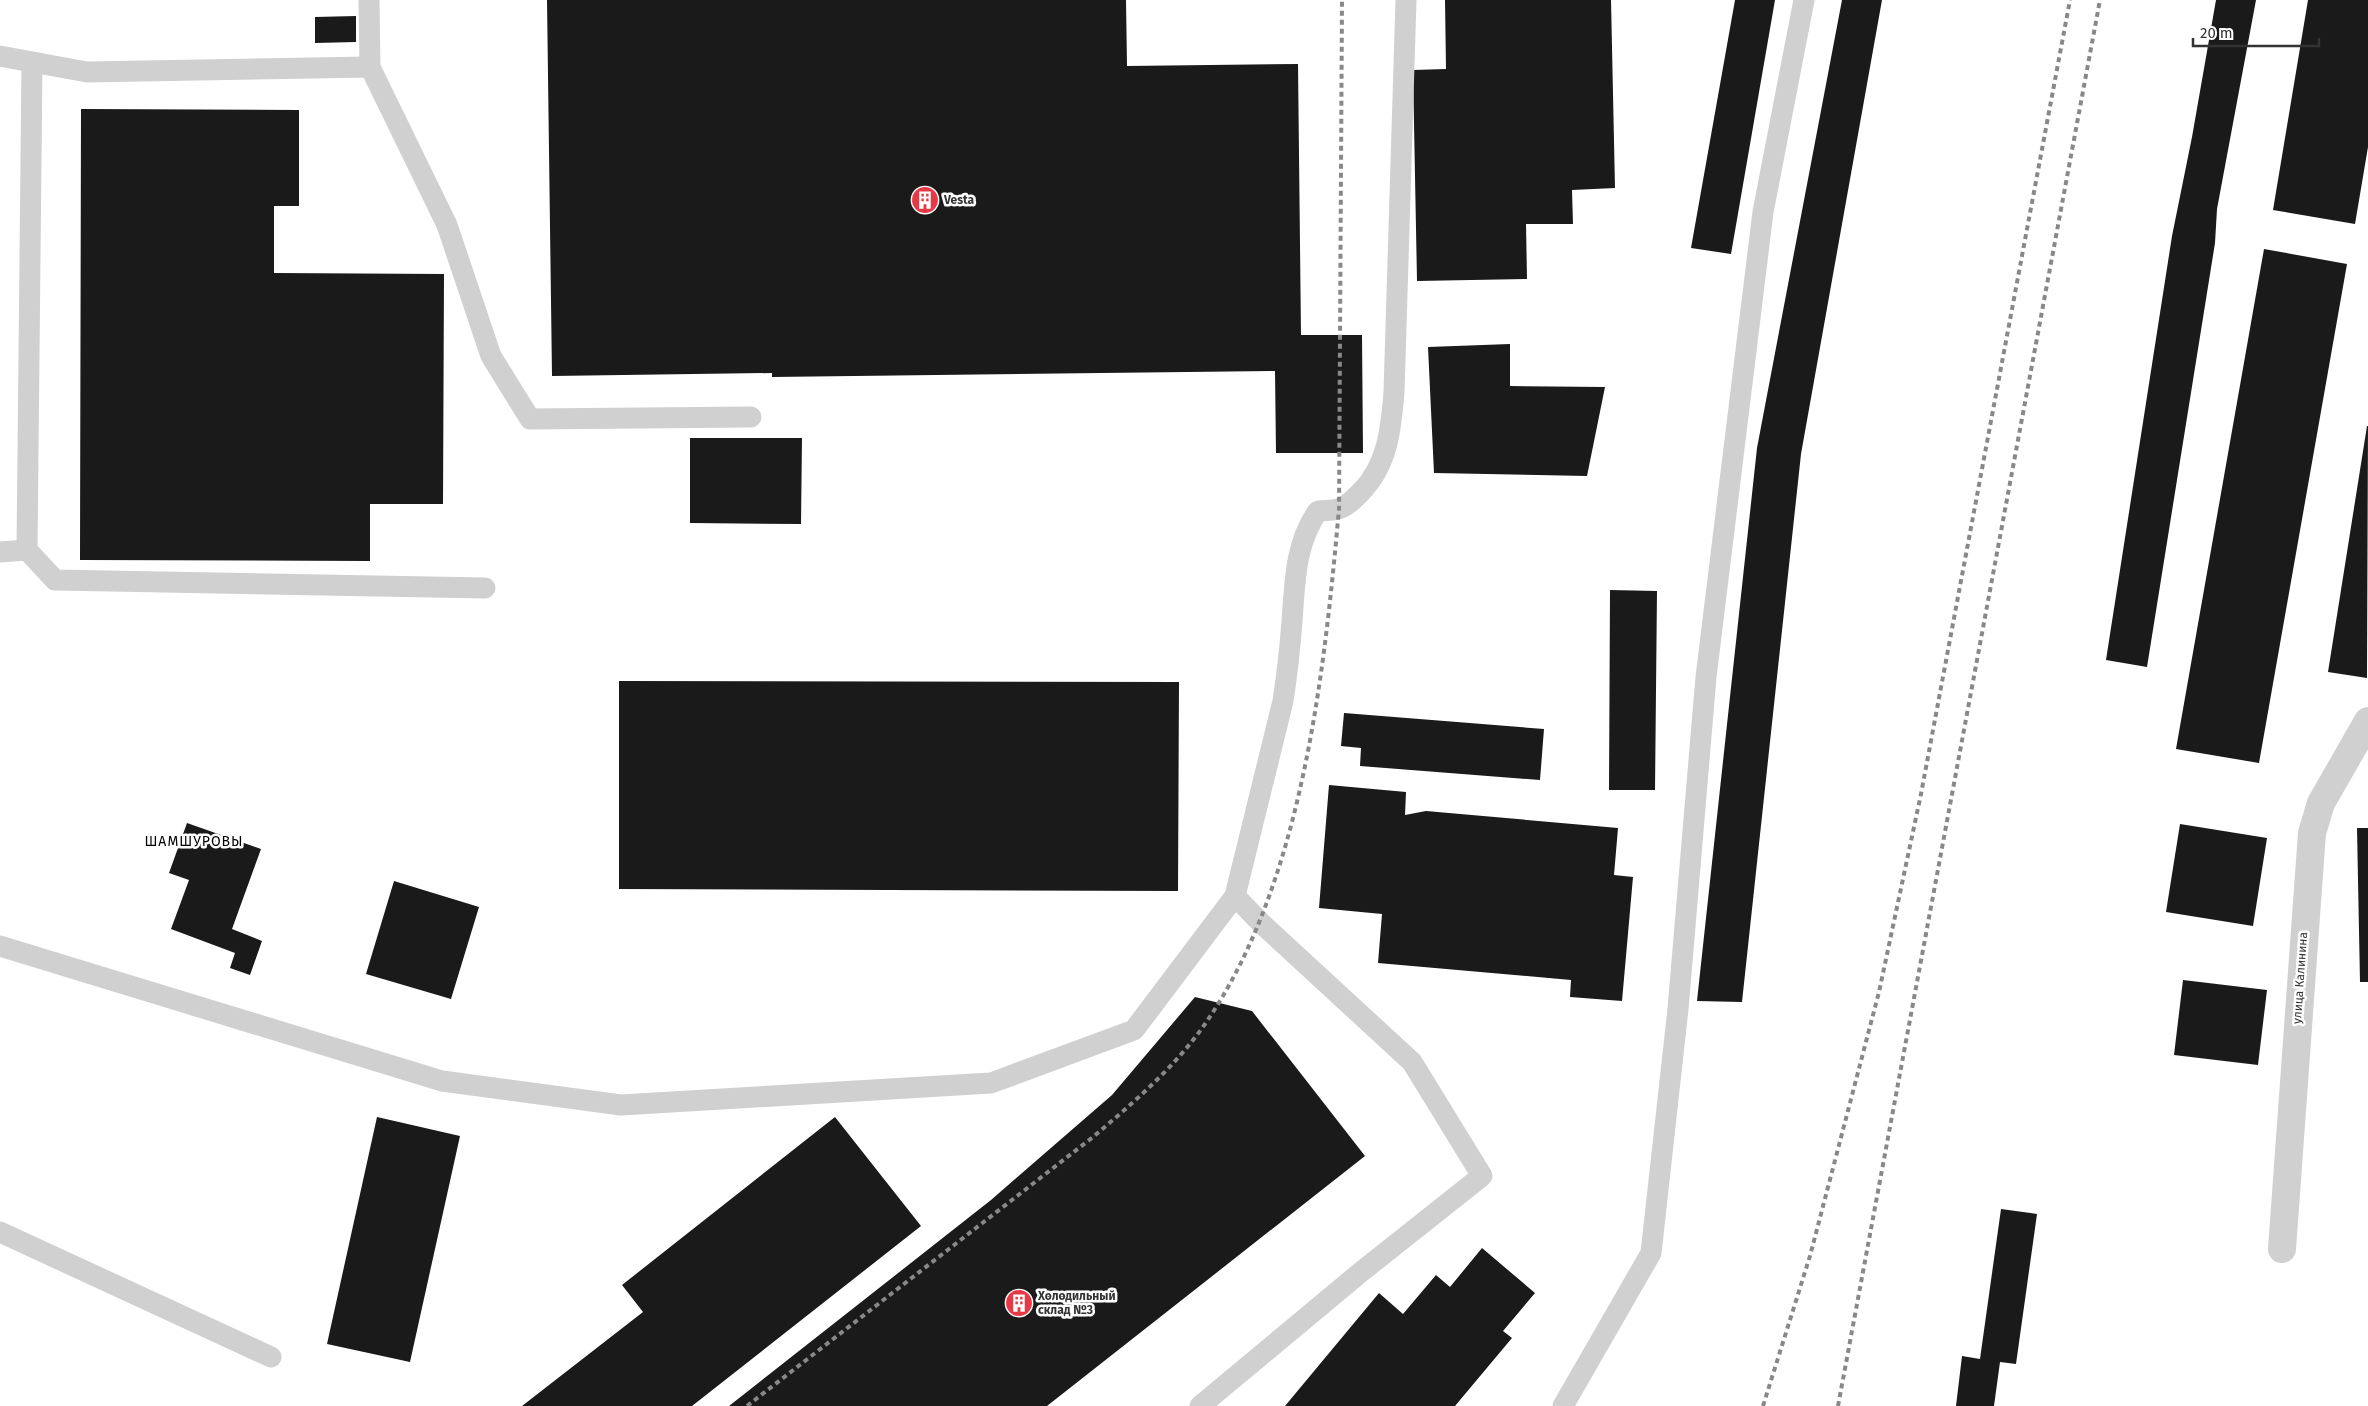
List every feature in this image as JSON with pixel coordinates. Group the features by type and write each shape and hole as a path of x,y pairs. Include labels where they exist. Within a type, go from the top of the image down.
{"street":[{"name":"улица Калинина","path":"2282,1249 2312,833 2321,803 2368,721"}],"lane":[{"path":"369,0 370,67 447,225 491,356 530,419 751,417"},
{"path":"0,946 442,1081 621,1105 992,1083 1134,1030 1234,896 1283,701 1288,672 1297,563 1305,535 1318,510 1339,509 1352,501 1366,487 1385,454 1391,430 1406,0"},
{"path":"1563,1406 1651,1253 1678,1008 1707,667 1764,212 1804,0"},
{"path":"0,56 87,72 370,67"},
{"path":"32,62 27,550 55,580 485,588"},
{"path":"0,552 27,550"},
{"path":"1200,1406 1361,1272 1482,1176 1412,1062 1234,896"},
{"path":"0,1232 271,1357"}],"building":[{"name":"Vesta","path":"547,0 1126,0 1127,66 1298,64 1301,335 1362,335 1363,453 1276,453 1275,371 772,377 772,373 552,376"},
{"path":"1445,0 1611,0 1615,188 1572,190 1573,224 1526,224 1527,279 1417,281 1413,70 1446,69"},
{"path":"1735,0 1775,0 1731,254 1691,248"},
{"path":"1842,0 1882,0 1801,454 1742,1002 1697,1001 1757,448"},
{"path":"2216,0 2256,0 2217,209 2215,243 2147,667 2106,660 2172,236 2192,137"},
{"path":"2308,0 2368,0 2368,147 2355,224 2273,210"},
{"path":"356,16 356,42 315,43 315,17"},
{"path":"81,109 299,110 299,206 274,206 274,273 444,274 443,504 370,504 370,561 80,560"},
{"path":"2264,249 2347,264 2259,763 2176,749"},
{"path":"1510,344 1510,386 1605,387 1587,476 1434,473 1428,347"},
{"path":"2368,426 2367,678 2328,672"},
{"path":"690,438 802,438 801,524 690,523"},
{"path":"1610,590 1657,591 1655,790 1609,790"},
{"path":"619,681 1179,682 1178,891 619,889"},
{"path":"1344,713 1544,729 1540,780 1360,766 1361,748 1341,746"},
{"path":"1329,785 1406,792 1405,815 1426,811 1618,828 1614,875 1633,877 1622,1001 1570,997 1571,980 1378,963 1382,914 1319,908"},
{"path":"187,823 261,849 232,929 262,941 250,975 230,968 235,953 171,929 189,880 169,873"},
{"path":"2180,824 2267,838 2253,926 2166,912"},
{"path":"2357,828 2368,828 2368,982 2360,982"},
{"path":"394,881 479,907 451,999 366,974"},
{"path":"2183,980 2267,990 2258,1065 2174,1055"},
{"name":"Холодильный склад №3","path":"1195,997 1252,1011 1365,1156 1047,1406 729,1406 991,1200 1112,1095"},
{"path":"377,1117 460,1136 410,1362 327,1344"},
{"path":"835,1117 921,1226 692,1406 522,1406 643,1312 622,1285"},
{"path":"2001,1209 2037,1214 2016,1364 2000,1362 1994,1406 1956,1406 1962,1356 1980,1359"},
{"path":"1482,1248 1535,1293 1503,1331 1512,1338 1455,1406 1285,1406 1379,1293 1403,1314 1436,1275 1450,1287"}],"railway":[{"path":"747,1406 1093,1137 1153,1084 1205,1024 1238,969 1265,908 1286,844 1303,777 1316,708 1339,509 1342,0"},
{"path":"1763,1406 1810,1256 1879,992 1921,794 2070,0"},
{"path":"1838,1406 2100,0"}],"place":[{"name":"Vesta","path":"925,200"},
{"name":"Холодильный склад №3","path":"1019,1303"}],"district":[{"name":"ШАМШУРОВЫ","path":"194,841"}]}
